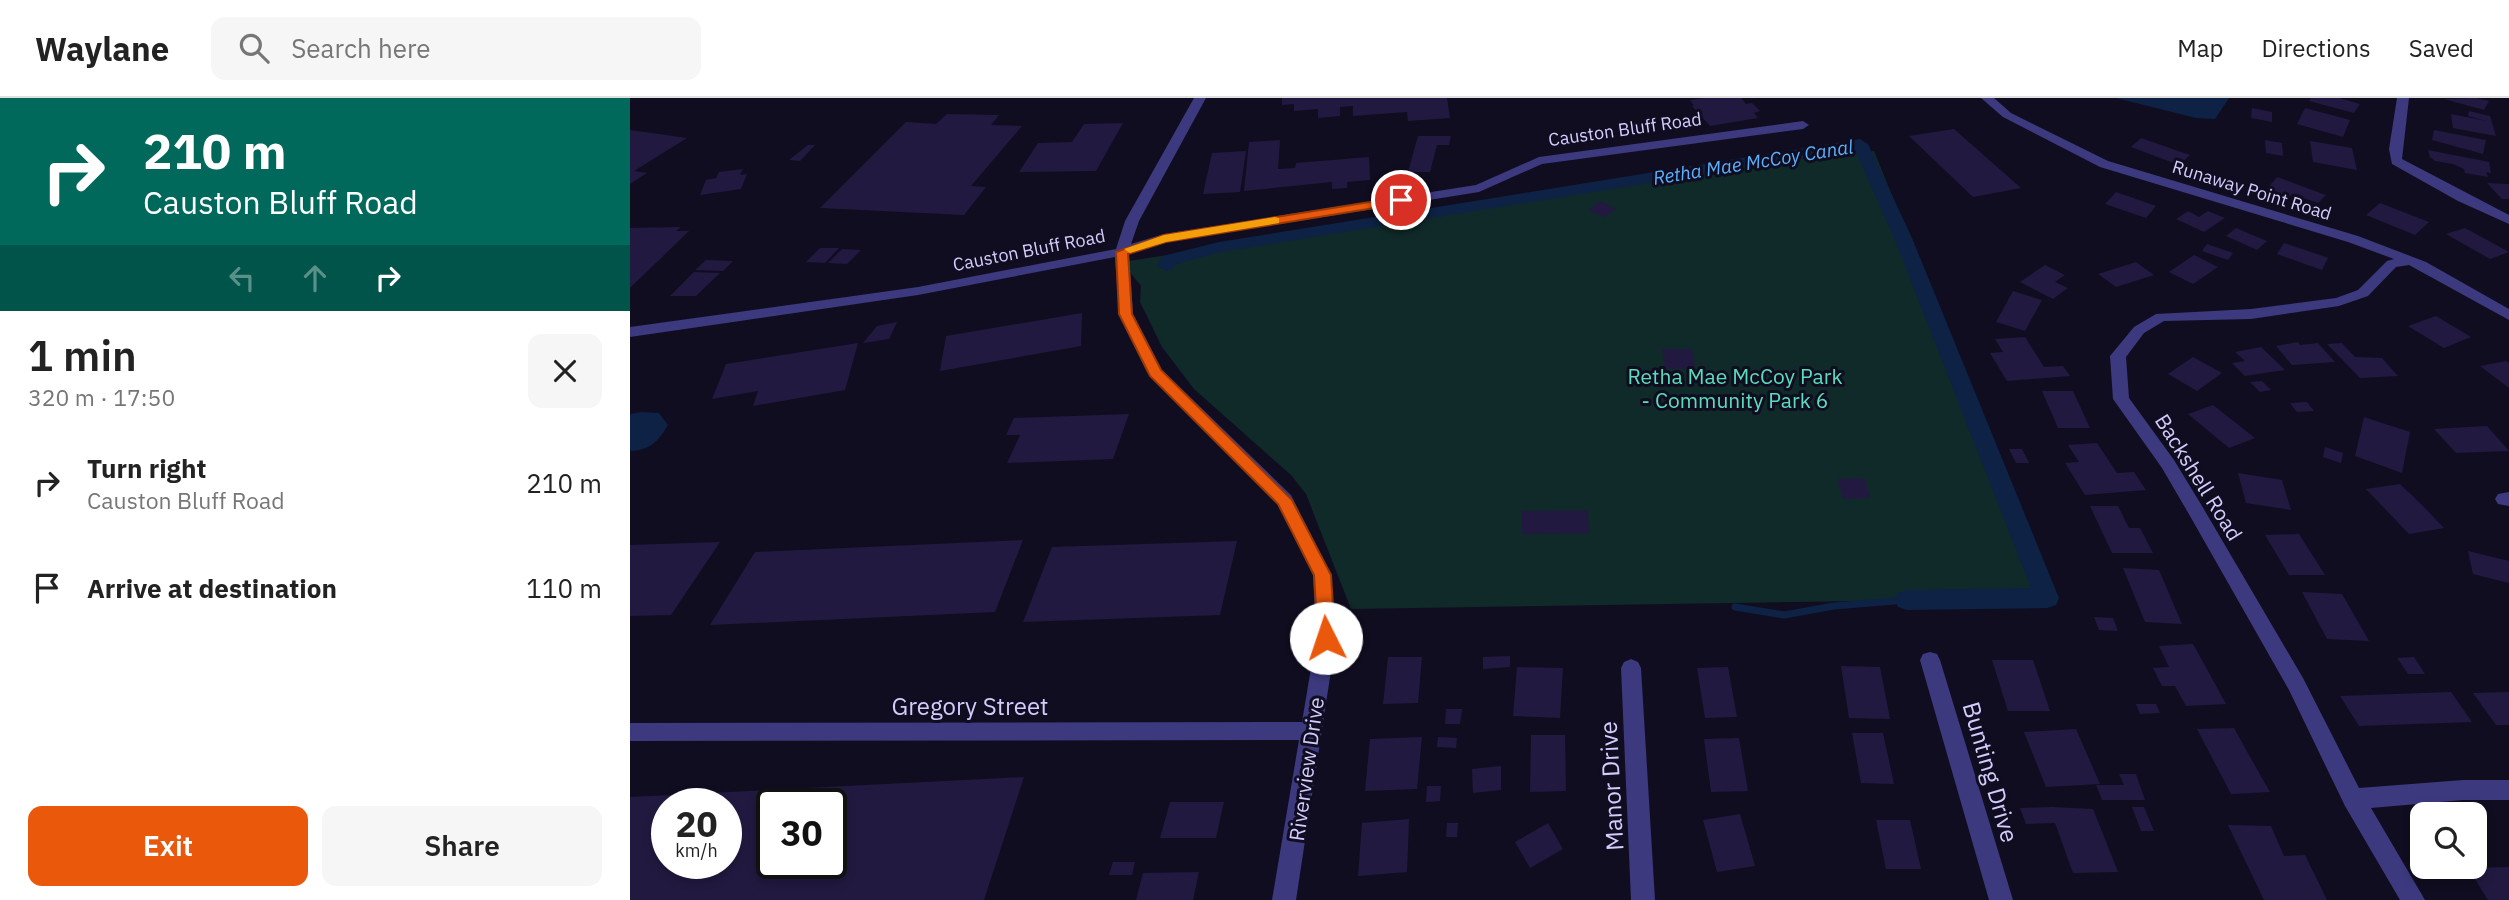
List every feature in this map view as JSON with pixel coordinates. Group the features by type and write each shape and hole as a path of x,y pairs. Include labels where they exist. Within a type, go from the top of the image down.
{"street":[{"name":"Riverview Drive","path":"1200,98 1132,221 1122,252 1126,314 1155,372 1284,500 1322,575 1326,638 1284,900"},
{"name":"Runaway Point Road","path":"1987,98 2007,115 2104,164 2321,229 2409,261 2464,287 2509,315"},
{"path":"2403,98 2395,149 2396,161 2509,220"},
{"name":"Causton Bluff Road","path":"630,332 918,291 1122,252 1164,238 1479,188 1539,161 1803,125"},
{"name":"Backshell Road","path":"2409,261 2392,264 2363,293 2339,302 2251,314 2161,317 2139,330 2118,356 2122,399 2168,464 2277,651 2353,800 2413,900"},
{"name":"Bunting Drive","path":"1930,660 2001,900"},
{"name":"Manor Drive","path":"1631,668 1643,900"},
{"name":"Gregory Street","path":"630,732 1310,731"},
{"path":"2353,800 2463,790 2509,790"}],"green space":[{"name":"Retha Mae McCoy Park - Community Park 6","path":"1874,151 2056,598 1351,609 1306,494 1291,475 1194,389 1162,347 1140,302 1141,286 1122,262 1826,155"}],"water":[{"path":"2116,98 2229,98 2215,119 2196,118"},
{"path":"659,413 668,425 653,444 630,451 630,414"}],"building":[{"path":"1282,98 1447,98 1450,118 1408,121 1407,112 1353,116 1353,106 1340,107 1340,116 1318,118 1318,109 1294,111 1294,104 1282,105"},
{"path":"1741,98 1746,104 1752,103 1760,111 1754,113 1758,118 1710,126 1690,100"},
{"path":"2311,98 2339,98 2360,104 2354,113 2309,101"},
{"path":"2476,98 2489,101 2484,110 2444,99"},
{"path":"2252,108 2272,112 2272,122 2251,118"},
{"path":"2305,108 2350,120 2343,137 2297,124"},
{"path":"2469,111 2490,116 2496,136 2453,128 2451,114 2486,121 2468,116"},
{"path":"947,114 999,115 991,125 1022,126 971,186 986,187 964,215 820,208 906,122 936,124"},
{"path":"1123,123 1096,171 1019,172 1038,143 1072,142 1084,124"},
{"path":"1954,129 2021,188 1973,197 1909,136"},
{"path":"630,130 687,138 634,171 647,173 630,184"},
{"path":"2434,130 2486,140 2483,154 2432,140"},
{"path":"1418,136 1451,136 1449,145 1437,145 1430,172 1408,172"},
{"path":"2141,138 2190,155 2179,165 2131,147"},
{"path":"1280,140 1278,169 1295,168 1296,163 1369,157 1370,180 1347,182 1347,188 1332,189 1332,182 1244,191 1249,142"},
{"path":"2265,140 2282,143 2283,156 2266,153"},
{"path":"2310,141 2352,148 2357,170 2313,162"},
{"path":"808,145 815,145 800,161 789,160"},
{"path":"2428,150 2489,162 2491,173 2486,172 2488,177 2465,173 2464,169 2453,164 2435,161"},
{"path":"1246,151 1240,192 1203,194 1212,153"},
{"path":"743,169 740,175 747,174 741,189 700,195 706,180 716,178 719,172"},
{"path":"2277,177 2326,195 2318,203 2292,194 2288,199 2265,191"},
{"path":"2487,183 2509,184 2509,199 2502,199"},
{"path":"2116,192 2156,206 2146,218 2105,204"},
{"path":"1600,201 1616,209 1604,217 1588,210"},
{"path":"2380,203 2429,222 2415,235 2366,215"},
{"path":"2188,211 2199,217 2208,211 2225,218 2204,232 2176,219"},
{"path":"681,227 676,231 689,231 630,288 630,228"},
{"path":"2236,228 2267,241 2257,250 2226,236"},
{"path":"2465,228 2509,252 2490,259 2446,234"},
{"path":"2284,243 2328,258 2322,270 2277,254"},
{"path":"2207,244 2233,253 2228,260 2202,251"},
{"path":"820,248 839,248 825,263 806,262"},
{"path":"842,249 861,250 847,264 828,263"},
{"path":"2194,255 2218,267 2193,284 2169,272"},
{"path":"706,260 733,261 723,271 695,270"},
{"path":"2136,262 2154,275 2116,287 2098,274"},
{"path":"2045,265 2065,275 2055,282 2068,288 2053,299 2020,282"},
{"path":"694,272 720,273 696,296 670,296"},
{"path":"2013,291 2042,300 2025,331 1996,322"},
{"path":"1082,313 1081,346 940,371 946,336"},
{"path":"2436,316 2471,337 2444,348 2408,326"},
{"path":"897,322 889,339 863,343 877,326"},
{"path":"2025,337 2044,367 2063,366 2070,376 2007,381 1990,353 2003,352 1995,339"},
{"path":"2298,342 2300,345 2318,343 2335,362 2292,365 2276,346"},
{"path":"858,343 845,390 753,406 758,391 712,399 726,364"},
{"path":"2342,343 2355,357 2382,358 2398,376 2360,378 2327,344"},
{"path":"2261,347 2285,370 2245,376 2232,363 2245,361 2235,352"},
{"path":"1662,349 1692,349 1695,369 1665,369"},
{"path":"2193,357 2222,373 2197,391 2168,374"},
{"path":"2506,361 2509,363 2509,388 2480,366"},
{"path":"2262,381 2271,390 2260,392 2250,382"},
{"path":"2042,391 2073,391 2090,428 2058,428"},
{"path":"2307,402 2314,411 2297,412 2290,403"},
{"path":"2213,405 2255,438 2229,448 2188,414"},
{"path":"1129,414 1113,459 1007,463 1020,435 1006,435 1014,418"},
{"path":"2364,417 2410,432 2402,473 2355,456"},
{"path":"2487,426 2509,451 2456,453 2434,429"},
{"path":"2097,443 2117,473 2134,472 2146,490 2085,495 2065,463 2079,462 2068,445"},
{"path":"2325,447 2343,453 2341,463 2323,457"},
{"path":"2009,449 2022,449 2029,463 2016,463"},
{"path":"2238,473 2282,480 2291,510 2246,503"},
{"path":"1864,478 1870,498 1843,499 1837,479"},
{"path":"2400,484 2444,528 2409,534 2366,489"},
{"path":"2090,506 2118,506 2129,528 2140,528 2153,553 2112,553"},
{"path":"1588,510 1589,533 1522,534 1522,511"},
{"path":"2299,534 2325,575 2289,575 2265,535"},
{"path":"1023,540 995,612 710,625 755,552"},
{"path":"1237,541 1220,615 1023,622 1052,547"},
{"path":"720,542 671,615 630,616 630,545"},
{"path":"2468,551 2509,561 2509,583 2473,574"},
{"path":"2123,568 2159,570 2182,624 2145,622"},
{"path":"2302,592 2342,594 2369,641 2327,639"},
{"path":"2094,617 2113,618 2118,631 2099,630"},
{"path":"2193,644 2226,704 2186,706 2175,686 2162,686 2153,668 2169,667 2159,646"},
{"path":"1510,656 1510,667 1483,669 1483,657"},
{"path":"1388,657 1422,657 1418,703 1383,704"},
{"path":"2414,657 2425,674 2408,674 2397,658"},
{"path":"1992,660 2033,660 2050,711 2008,711"},
{"path":"1841,666 1880,667 1890,719 1849,718"},
{"path":"1517,667 1563,668 1560,718 1513,716"},
{"path":"1728,667 1737,717 1705,718 1697,668"},
{"path":"2451,692 2472,722 2359,726 2340,696"},
{"path":"2509,692 2509,725 2496,725 2473,693"},
{"path":"2136,704 2156,704 2160,713 2140,714"},
{"path":"1446,709 1462,709 1460,724 1445,724"},
{"path":"2234,728 2270,792 2231,794 2197,729"},
{"path":"2076,729 2100,784 2046,787 2024,732"},
{"path":"1852,733 1883,733 1894,784 1861,783"},
{"path":"1531,735 1565,735 1566,791 1530,792"},
{"path":"1422,737 1417,789 1365,791 1370,739"},
{"path":"1438,737 1457,738 1456,748 1437,747"},
{"path":"1739,738 1748,791 1711,792 1704,739"},
{"path":"1501,766 1501,790 1473,793 1472,769"},
{"path":"2119,774 2136,774 2145,800 2102,800 2096,785 2124,785"},
{"path":"1024,777 984,900 630,900 630,797 651,796 651,879 742,879 742,791 756,791 756,879 847,879 847,788 807,788"},
{"path":"1427,786 1441,786 1440,801 1426,802"},
{"path":"1170,802 1224,802 1216,838 1160,838"},
{"path":"2132,807 2144,807 2154,831 2141,831"},
{"path":"2020,808 2093,809 2118,872 2073,873 2055,823 2026,824"},
{"path":"1740,814 1755,866 1717,872 1703,820"},
{"path":"1409,819 1407,872 1358,876 1362,823"},
{"path":"1876,820 1910,820 1921,869 1886,869"},
{"path":"1447,823 1458,823 1457,837 1446,837"},
{"path":"1548,823 1563,849 1530,868 1515,842"},
{"path":"2228,825 2271,826 2284,856 2305,855 2327,900 2264,900"},
{"path":"1113,862 1135,862 1132,875 1109,875"},
{"path":"2509,867 2509,900 2488,900 2475,879 2487,879 2487,868"},
{"path":"1199,872 1193,900 1136,900 1143,873"}],"waterway":[{"name":"Retha Mae McCoy Canal","path":"1166,266 1169,260 1219,247 1860,144 1903,238 2047,598 1907,600"},
{"path":"1735,607 1784,615 1834,606 1907,600"}],"slow traffic":[{"path":"1130,249 1164,238 1275,221"}],"route":[{"path":"1326,638 1322,575 1284,500 1155,372 1126,314 1122,252 1164,238 1401,200"}]}
